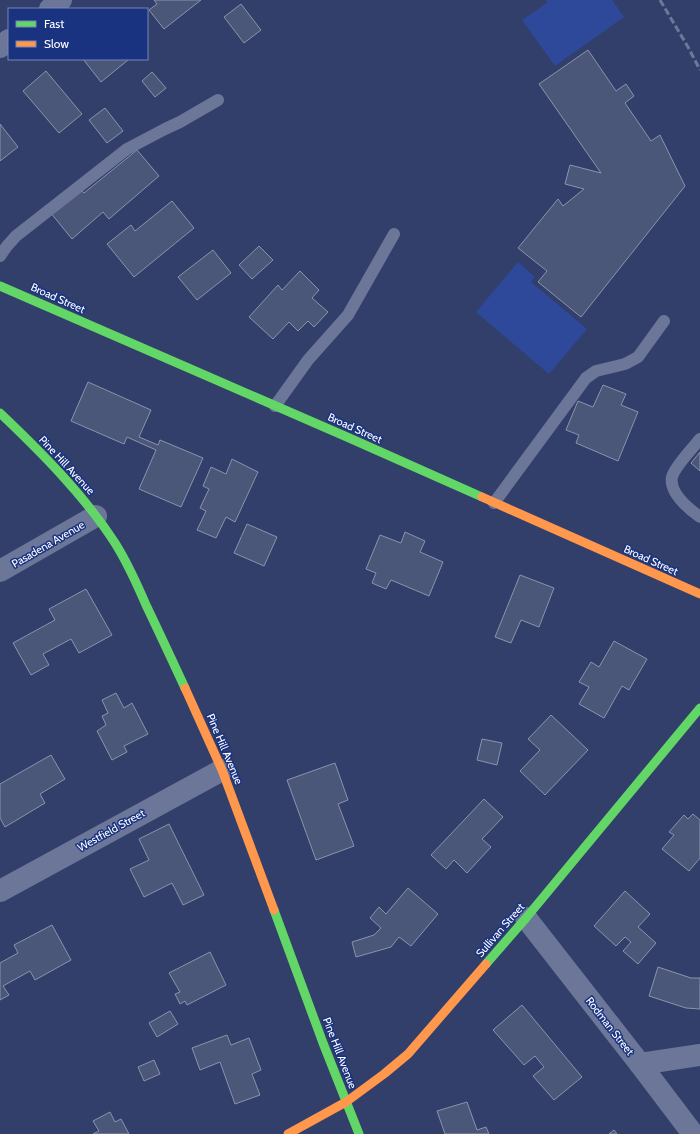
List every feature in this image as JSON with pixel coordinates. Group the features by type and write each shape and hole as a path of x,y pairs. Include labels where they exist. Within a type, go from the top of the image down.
{"street":[{"path":"51,8 62,0"},
{"path":"0,47 8,41"},
{"name":"Broad Street","path":"0,286 700,594"},
{"name":"Pine Hill Avenue","path":"0,414 48,461 78,494 115,543 129,567 222,770 323,1043 359,1134"},
{"name":"Pasadena Avenue","path":"0,571 96,516"},
{"name":"Sullivan Street","path":"288,1134 346,1102 408,1054 526,918 700,708"},
{"name":"Westfield Street","path":"0,891 222,770"},
{"name":"Rodman Street","path":"526,918 693,1134"},
{"path":"640,1064 700,1055"}],"lane":[{"path":"0,256 16,236 127,149 180,122 218,100"},
{"path":"275,406 308,360 348,315 394,234"},
{"path":"494,503 586,378 596,370 626,364 638,357 664,321"},
{"path":"700,439 676,469 672,478 674,489 681,500 690,510 700,516"}],"shaded area":[{"path":"546,0 612,0 624,17 555,66 522,20 547,3"},
{"path":"518,262 535,277 531,282 587,329 549,374 476,312"}],"building":[{"path":"154,0 201,0 164,29 149,10 157,4"},
{"path":"241,4 261,30 244,43 224,17"},
{"path":"588,50 616,91 626,84 634,96 625,103 651,141 660,135 685,186 581,317 538,282 547,271 518,248 558,199 563,206 584,189 565,184 570,165 601,173 539,84"},
{"path":"84,60 128,60 101,82"},
{"path":"46,71 82,114 59,133 23,91"},
{"path":"152,72 166,88 155,97 142,81"},
{"path":"105,108 123,131 107,143 89,120"},
{"path":"0,124 18,147 0,161"},
{"path":"137,150 159,176 109,219 103,212 72,239 50,212 79,188 84,193"},
{"path":"172,201 194,228 134,277 107,244 131,225 135,231"},
{"path":"259,246 273,260 252,279 239,265"},
{"path":"213,250 231,273 197,300 178,277"},
{"path":"300,271 319,290 312,298 328,312 314,327 308,321 298,331 289,322 273,339 249,317 278,285 282,290"},
{"path":"88,382 151,410 139,437 158,445 160,440 203,458 181,507 139,489 156,450 127,437 124,444 71,421"},
{"path":"603,385 626,394 621,405 638,412 618,461 576,443 579,435 566,430 578,401 593,407"},
{"path":"700,452 700,471 691,463"},
{"path":"232,459 258,472 235,522 226,517 216,538 197,530 206,511 200,508 209,489 203,486 211,467 226,474"},
{"path":"247,524 277,537 264,566 234,553"},
{"path":"405,532 425,541 420,552 443,562 429,596 391,580 386,589 372,583 376,573 366,569 380,535 401,543"},
{"path":"520,575 554,588 539,627 521,620 511,643 495,637"},
{"path":"86,589 112,635 79,653 71,639 43,654 49,665 31,675 13,643 55,620 49,609"},
{"path":"614,641 647,659 629,690 622,686 604,718 579,704 589,687 579,682 591,662 599,667"},
{"path":"116,693 124,708 132,703 148,734 124,746 127,752 112,760 97,731 106,725 102,716 108,713 102,700"},
{"path":"551,715 588,750 545,795 520,771 540,750 528,739"},
{"path":"482,739 502,743 497,765 477,760"},
{"path":"51,755 65,779 40,794 45,803 5,827 0,818 0,784"},
{"path":"335,763 348,800 338,804 354,846 316,860 287,780"},
{"path":"484,799 503,817 482,839 491,847 467,873 454,860 446,869 431,855"},
{"path":"693,814 700,820 700,858 689,871 662,849 674,835 669,832 684,815 688,819"},
{"path":"169,824 204,895 183,905 172,883 144,897 130,869 149,860 139,839"},
{"path":"408,888 438,914 411,946 399,937 391,947 356,957 352,942 374,935 381,928 370,918 379,907 386,914"},
{"path":"625,891 650,914 638,927 656,943 638,964 623,951 631,942 625,937 616,946 594,926"},
{"path":"52,925 71,960 35,980 30,971 3,986 9,995 0,1000 0,963 18,953 14,945"},
{"path":"210,952 226,985 187,1005 185,1001 180,1004 175,994 180,992 169,973"},
{"path":"658,967 691,978 700,978 700,1009 686,1008 649,996"},
{"path":"522,1005 582,1077 554,1100 533,1076 544,1067 535,1056 524,1065 493,1030"},
{"path":"170,1011 178,1024 157,1037 149,1023"},
{"path":"227,1035 231,1045 249,1038 261,1070 252,1074 260,1095 235,1104 220,1062 200,1070 192,1048"},
{"path":"154,1060 160,1074 144,1081 138,1067"},
{"path":"467,1102 477,1130 486,1127 489,1134 445,1134 437,1111"},
{"path":"110,1112 115,1122 121,1119 129,1134 93,1134 99,1131 93,1121"},
{"path":"614,1130 617,1134 609,1134"}],"railway":[{"path":"660,0 700,70"}],"traffic: fast":[{"path":"0,286 482,497"},
{"path":"0,413 31,443 76,491 103,525 132,573 185,688"},
{"path":"486,964 700,708"},
{"path":"274,910 323,1043 359,1134"}],"traffic: slow":[{"path":"482,497 700,594"},
{"path":"185,688 222,770 274,910"},
{"path":"288,1134 346,1102 408,1054 486,964"}]}
